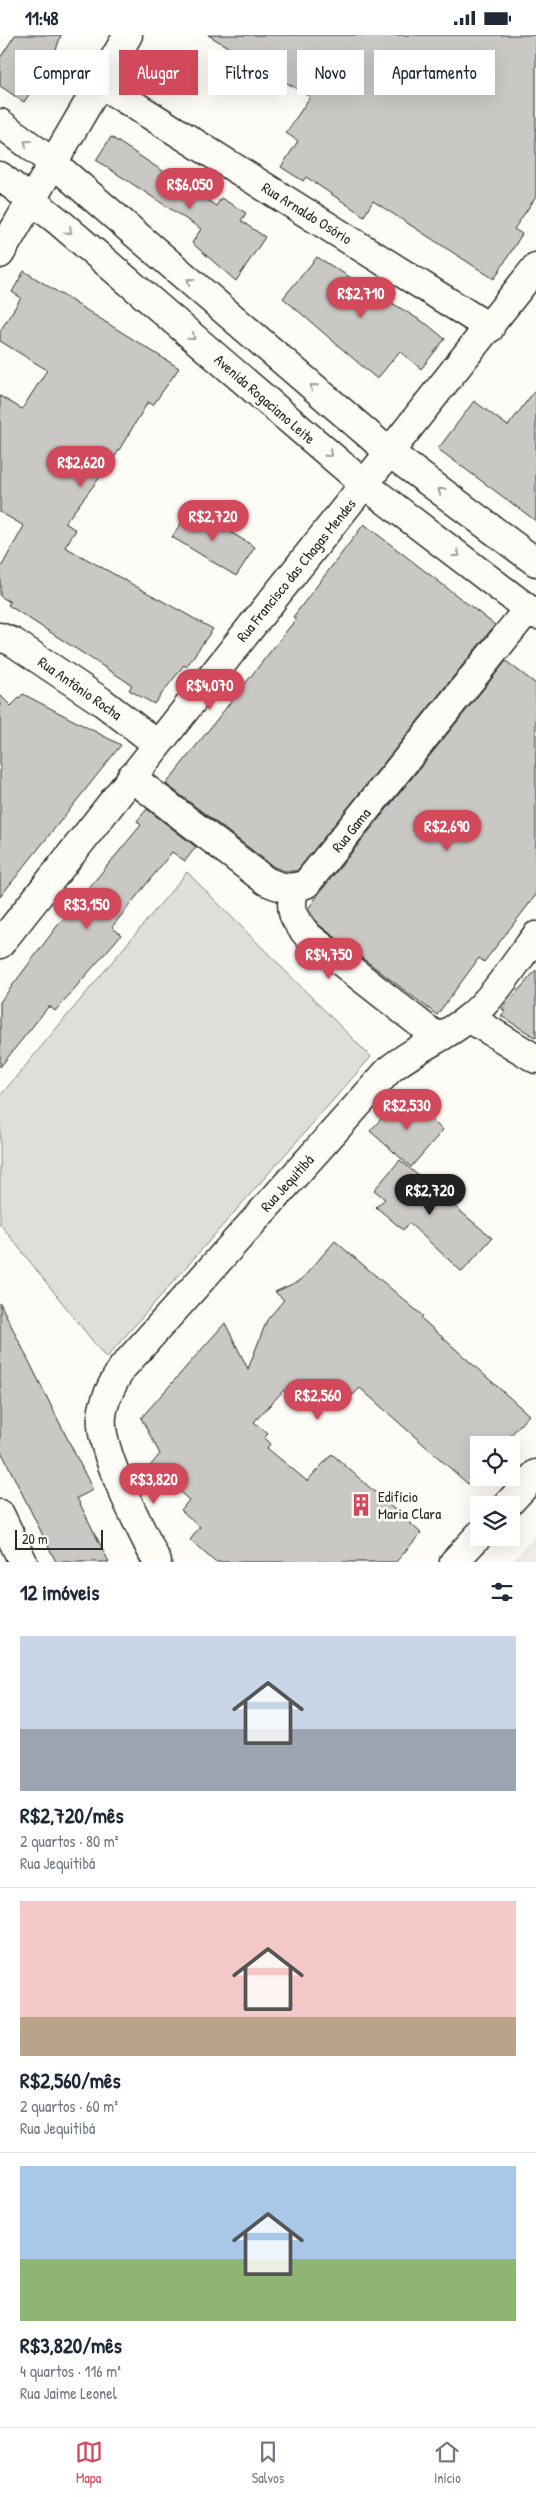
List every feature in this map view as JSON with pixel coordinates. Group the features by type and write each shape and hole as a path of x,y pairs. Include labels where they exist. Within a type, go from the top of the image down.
{"street":[{"path":"109,66 128,35"},
{"name":"Rua Arnaldo Osório","path":"109,89 490,328"},
{"path":"0,254 92,95"},
{"path":"0,123 53,163 390,453 536,562"},
{"name":"Avenida Rogaciano Leite","path":"0,176 32,199 364,484 532,612"},
{"name":"Rua Francisco das Chagas Mendes","path":"0,944 157,744 490,328 536,267"},
{"name":"Rua Gama","path":"294,889 306,885 318,872 532,612"},
{"name":"Rua Antônio Rocha","path":"0,637 13,642 101,701 157,744"},
{"path":"131,777 266,881 281,889 294,889 291,906 295,921 308,936 437,1037"},
{"name":"Rua Jequitibá","path":"157,1562 113,1466 107,1449 101,1417 105,1399 123,1367 389,1070 408,1054 469,1018 484,1003 536,936"},
{"path":"469,1018 536,1059"},
{"path":"515,1496 536,1474"},
{"path":"0,1514 23,1562"},
{"path":"454,1562 470,1545"}],"shaded area":[{"path":"187,872 371,1057 106,1358 0,1224 0,1096"},
{"path":"536,1535 536,1562 512,1562"}],"building":[{"path":"15,35 61,35 56,50 15,50 15,95 29,95 24,102 0,86 0,58"},
{"path":"208,35 536,35 536,197 514,229 522,234 494,279 373,201 364,216 306,177 303,181 281,167 298,141 286,133 310,97 307,95 364,95 364,50 297,50 297,89 287,83 287,50 233,50"},
{"path":"111,137 216,206 221,198 246,213 241,221 265,237 236,281 192,243 201,229 96,160"},
{"path":"317,257 428,325 445,339 421,369 400,351 377,379 283,298"},
{"path":"24,271 179,368 153,405 148,402 113,460 65,523 76,530 65,547 213,629 186,667 184,665 154,704 129,690 132,685 8,605 10,602 0,596 0,569 24,526 0,512 0,396 22,409 47,370 0,341 0,331 21,298 12,292"},
{"path":"536,389 536,521 438,449 474,401 508,426"},
{"path":"191,508 255,547 236,576 172,537"},
{"path":"364,524 495,625 297,871 284,871 274,867 166,784 296,619 293,617"},
{"path":"506,661 536,684 536,895 484,962 479,958 437,1015 319,925 308,909"},
{"path":"23,694 121,745 0,897 0,695 11,706"},
{"path":"147,809 196,847 185,861 172,852 112,927 121,935 55,1011 49,1006 0,1067 0,1002 58,925 141,825 137,821"},
{"path":"536,970 536,1038 501,1016 505,1011 502,1009"},
{"path":"403,1095 443,1130 411,1167 370,1131"},
{"path":"400,1160 492,1238 462,1272 409,1223 403,1230 376,1207 385,1199 374,1190"},
{"path":"335,1241 423,1316 421,1318 529,1415 510,1436 470,1436 470,1482 468,1484 360,1388 353,1395 340,1385 322,1406 297,1387 290,1395 284,1390 254,1422 268,1434 264,1438 270,1444 267,1448 307,1481 332,1454 421,1533 396,1562 215,1562 190,1540 200,1527 181,1510 189,1500 150,1466 160,1454 141,1418 225,1323 248,1369 267,1320 284,1300 275,1292 301,1280"},
{"path":"0,1303 93,1490 77,1498 109,1562 56,1562 0,1449"}],"place":[{"name":"Edifício Maria Clara","path":"361,1505"}]}
